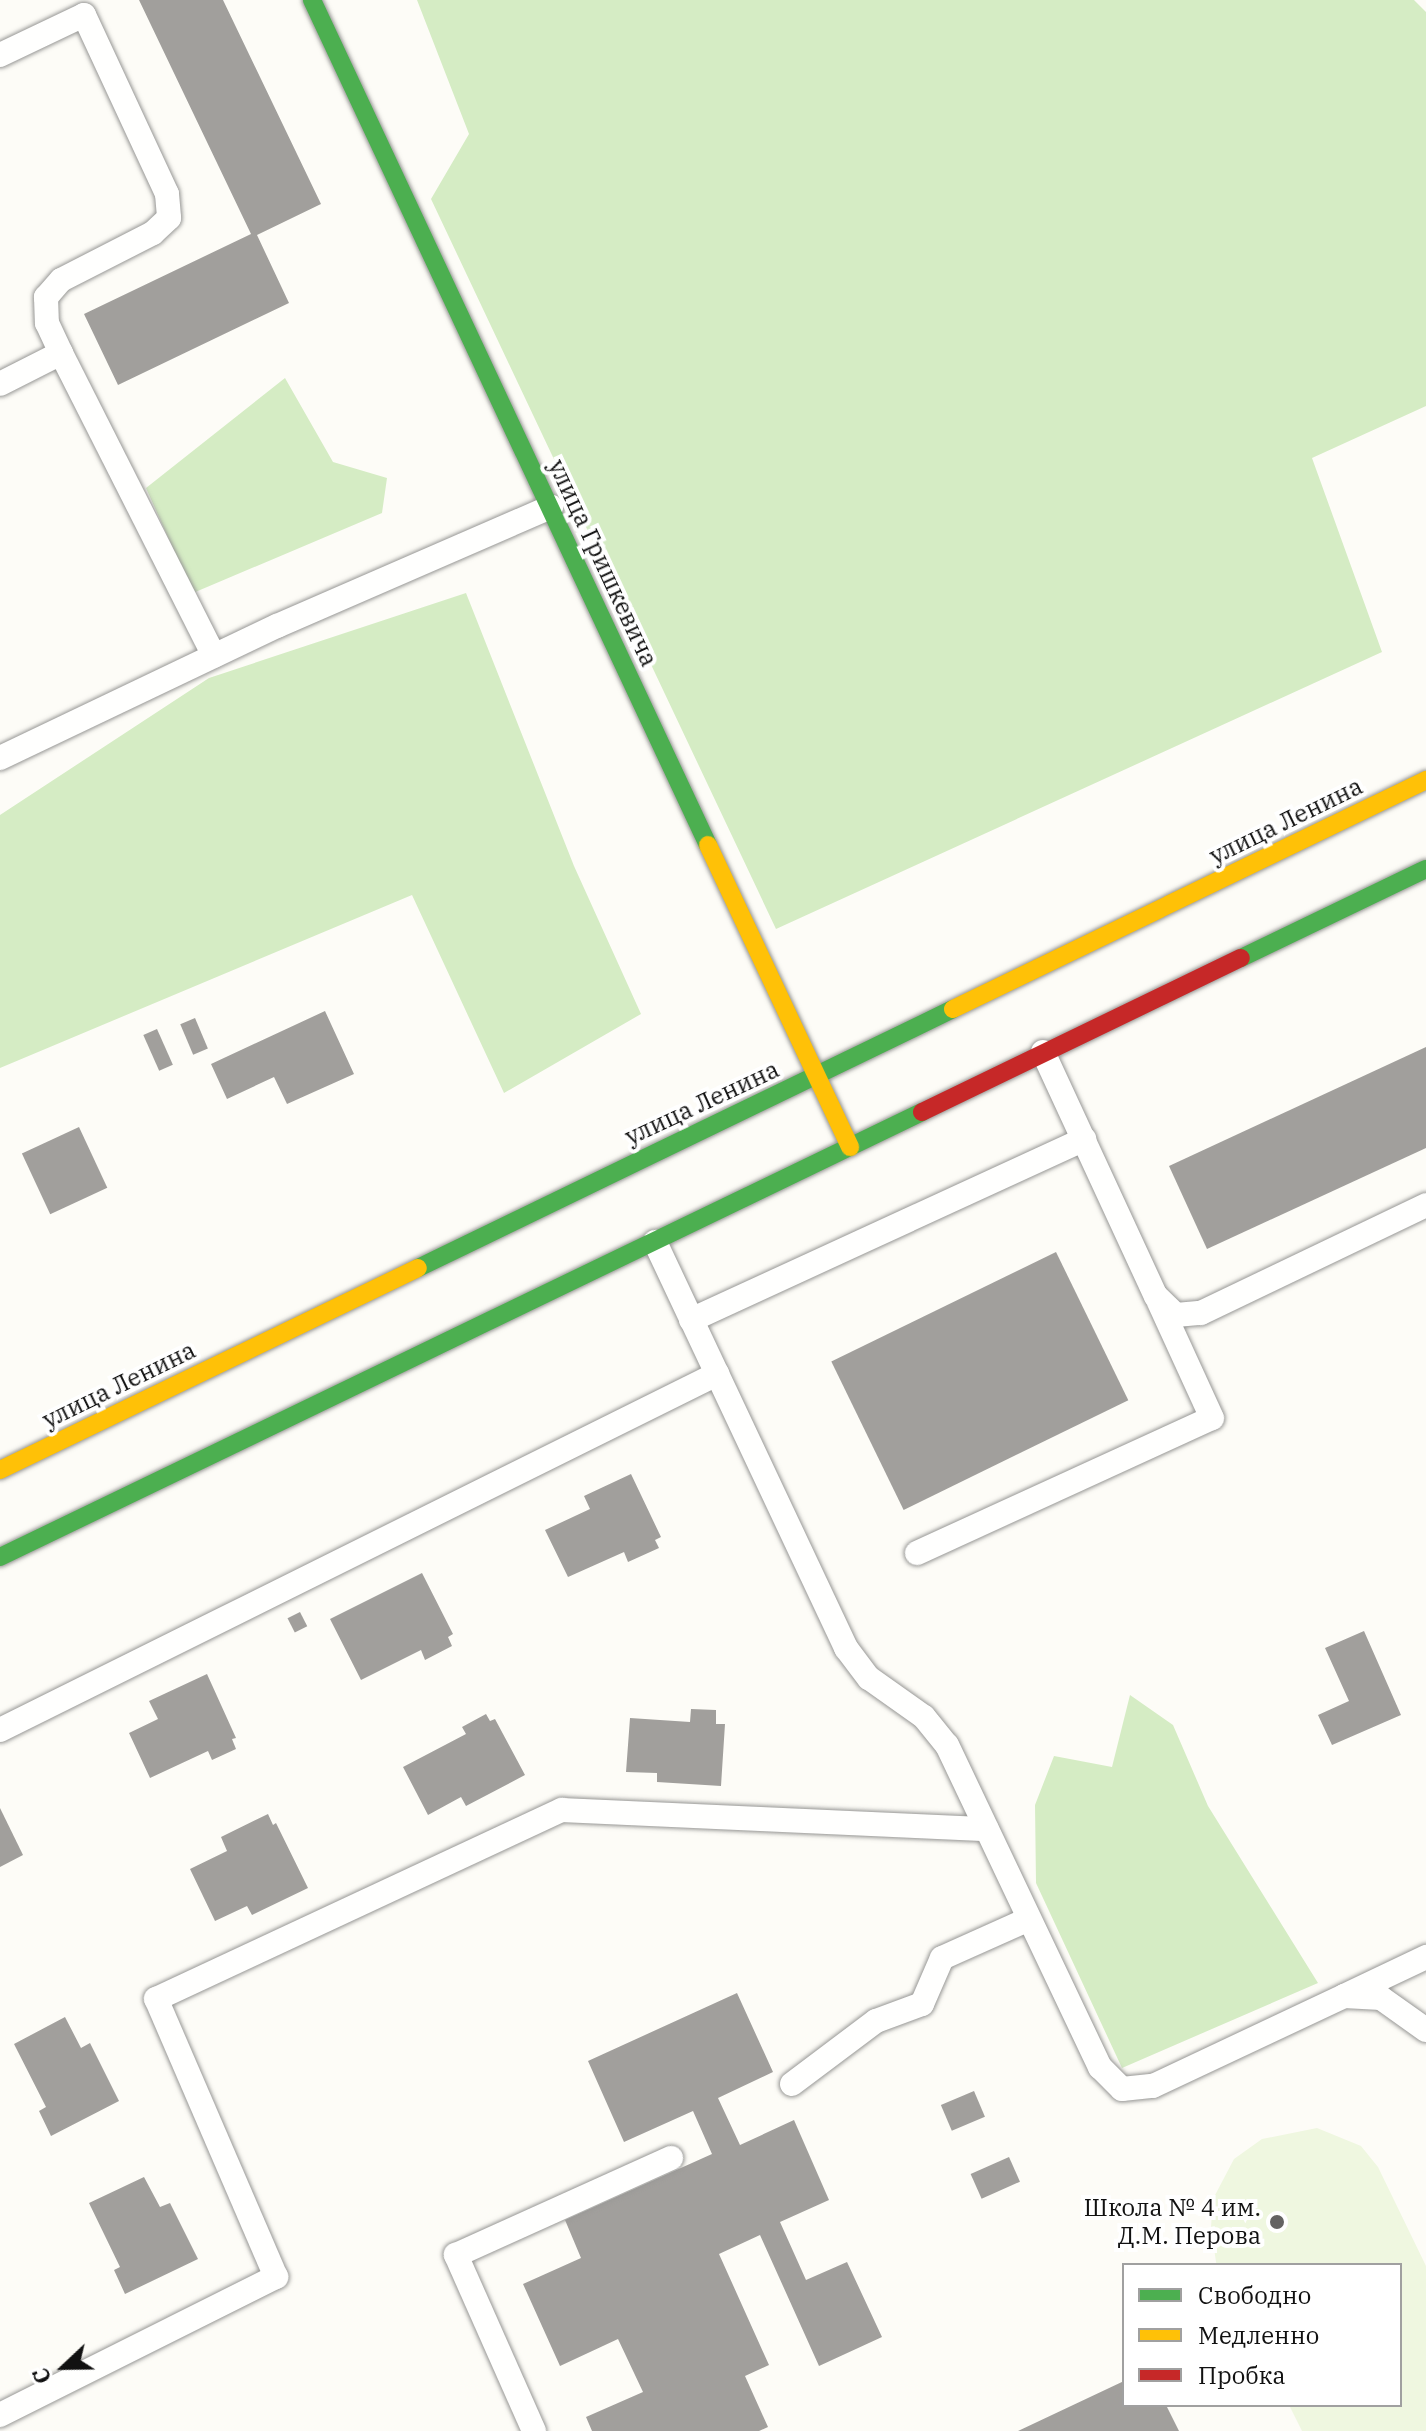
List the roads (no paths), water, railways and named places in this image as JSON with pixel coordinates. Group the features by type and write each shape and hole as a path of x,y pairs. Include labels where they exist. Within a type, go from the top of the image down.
{"street":[{"name":"улица Гришкевича","path":"312,0 850,1147"},
{"name":"улица Ленина","path":"0,1470 1426,780"},
{"path":"0,1557 1426,869"}],"lane":[{"path":"0,55 90,8 167,194 169,218 153,233 61,280 46,297 47,323 214,656"},
{"path":"0,384 61,353"},
{"path":"0,758 214,656 551,507"},
{"path":"917,1553 1212,1418 1043,1052"},
{"path":"691,1320 1084,1139"},
{"path":"1156,1296 1176,1315 1201,1313 1426,1205"},
{"path":"655,1242 846,1648 869,1678 924,1717 947,1745 1100,2067 1122,2089 1153,2086 1426,1957"},
{"path":"0,1730 717,1374"},
{"path":"0,2415 276,2277 156,1999 562,1810 987,1829"},
{"path":"792,2084 876,2021 922,2004 942,1958 1029,1919"},
{"path":"1344,1996 1381,1998 1426,2030"},
{"path":"534,2431 456,2255 671,2158"}],"place":[{"name":"Школа № 4 им. Д.М. Перова","path":"1277,2222"}]}
